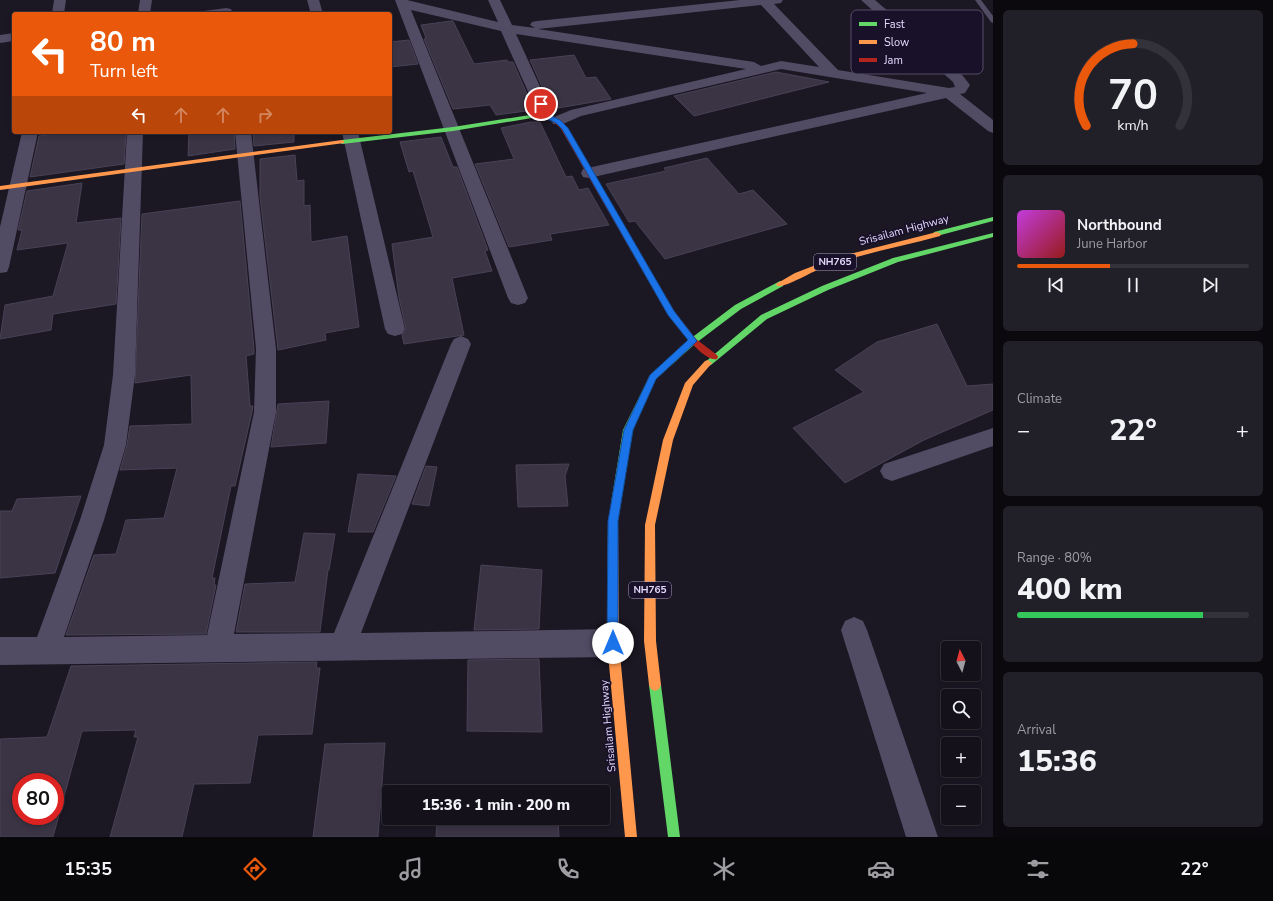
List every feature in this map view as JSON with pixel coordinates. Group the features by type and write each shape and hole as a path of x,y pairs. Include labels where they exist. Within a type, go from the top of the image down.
{"main road":[{"path":"392,134 453,129 531,116 552,119 564,128 671,313 693,341 714,357"},
{"path":"0,188 246,154 352,137 390,134"},
{"name":"Srisailam Highway","path":"631,837 613,643 613,521 628,430 653,377 693,341 738,307 790,278 850,256 993,219"},
{"name":"NH765","path":"674,837 650,641 650,525 668,440 689,383 714,357 764,317 825,288 896,260 993,235"}],"street":[{"path":"58,12 60,0"},
{"path":"144,12 146,0"},
{"path":"313,0 316,12"},
{"path":"494,0 506,28 552,119 781,65 832,72 948,92 993,128"},
{"path":"506,28 768,0 832,72"},
{"path":"867,0 879,10"},
{"path":"402,2 506,28 764,68"},
{"path":"402,2 518,298"},
{"path":"216,12 226,9"},
{"path":"0,39 12,37"},
{"path":"589,173 960,90 963,85 952,74"},
{"path":"0,267 30,134"},
{"path":"46,649 92,520 115,445 124,374 135,134"},
{"path":"218,647 265,412 266,349 243,134"},
{"path":"352,137 395,329"},
{"path":"343,646 461,344"},
{"path":"892,471 993,437"},
{"path":"854,630 922,837"},
{"path":"0,651 46,649 613,643"}],"lane":[{"path":"978,0 993,21"}],"building":[{"path":"453,21 474,64 507,60 508,62 513,62 534,110 496,115 490,105 453,109 424,39 426,38 421,25"},
{"path":"409,40 418,64 392,67 392,42"},
{"path":"574,55 586,78 596,77 611,99 552,109 530,60"},
{"path":"776,72 829,82 694,116 674,96"},
{"path":"531,122 540,122 566,177 572,176 579,190 588,188 609,225 550,234 552,240 509,247 475,164 514,159 501,128"},
{"path":"54,134 126,134 124,164 30,177 39,136"},
{"path":"189,134 234,134 235,149 188,156"},
{"path":"253,134 294,134 294,142 254,146"},
{"path":"441,137 453,167 457,167 488,250 485,251 492,271 452,278 464,335 404,344 402,335 406,329 399,298 392,244 433,237 413,171 409,172 400,142"},
{"path":"295,155 297,181 304,180 304,206 310,205 311,242 347,236 359,327 325,333 326,340 278,350 260,197 260,159"},
{"path":"707,158 739,194 753,190 787,224 665,259 635,221 629,222 606,184 666,171 664,168"},
{"path":"82,183 76,223 121,218 116,304 53,314 51,330 0,339 5,305 53,296 68,243 17,250 22,230 18,230 27,191"},
{"path":"240,201 254,349 254,354 246,356 250,406 253,406 235,486 231,486 212,578 215,578 214,585 216,585 206,634 66,635 94,555 116,554 126,520 164,518 177,468 120,470 127,445 130,426 192,424 191,375 135,383 142,214"},
{"path":"937,324 967,386 993,384 993,410 924,440 845,483 793,428 864,392 835,370 877,342"},
{"path":"329,401 326,443 271,447 278,404"},
{"path":"569,464 565,476 568,506 518,507 516,465"},
{"path":"426,466 437,467 429,506 412,504"},
{"path":"358,474 396,476 373,532 348,532"},
{"path":"81,496 55,573 0,578 0,511 12,511 17,499"},
{"path":"304,533 335,534 328,570 320,632 236,632 245,584 295,582"},
{"path":"481,565 542,570 539,629 474,630"},
{"path":"539,659 542,732 467,731 468,660"},
{"path":"317,662 316,668 320,668 312,734 258,735 250,783 194,784 182,837 110,837 138,737 134,737 136,730 82,731 64,797 64,773 12,773 12,825 56,825 53,837 0,837 0,739 47,737 71,666"},
{"path":"385,743 378,837 313,837 325,744"},
{"path":"437,825 558,825 559,837 436,837"}],"traffic: fast":[{"path":"342,142 453,129 536,116"},
{"path":"937,234 993,219"},
{"path":"708,363 764,317 825,288 896,260 993,235"},
{"path":"616,503 628,430 653,377 693,341 738,307 780,284"},
{"path":"655,685 674,837"}],"traffic: slow":[{"path":"0,188 342,142"},
{"path":"780,284 836,260 937,234"},
{"path":"655,685 650,641 650,525 668,440 689,383 708,363"},
{"path":"616,503 613,521 613,643 631,837"}],"traffic: jam":[{"path":"536,116 552,118 564,128 671,313 693,341 714,357"}],"route":[{"path":"541,104 547,116 558,121 564,128 671,313 693,341 653,377 628,430 613,521 613,643"}]}
